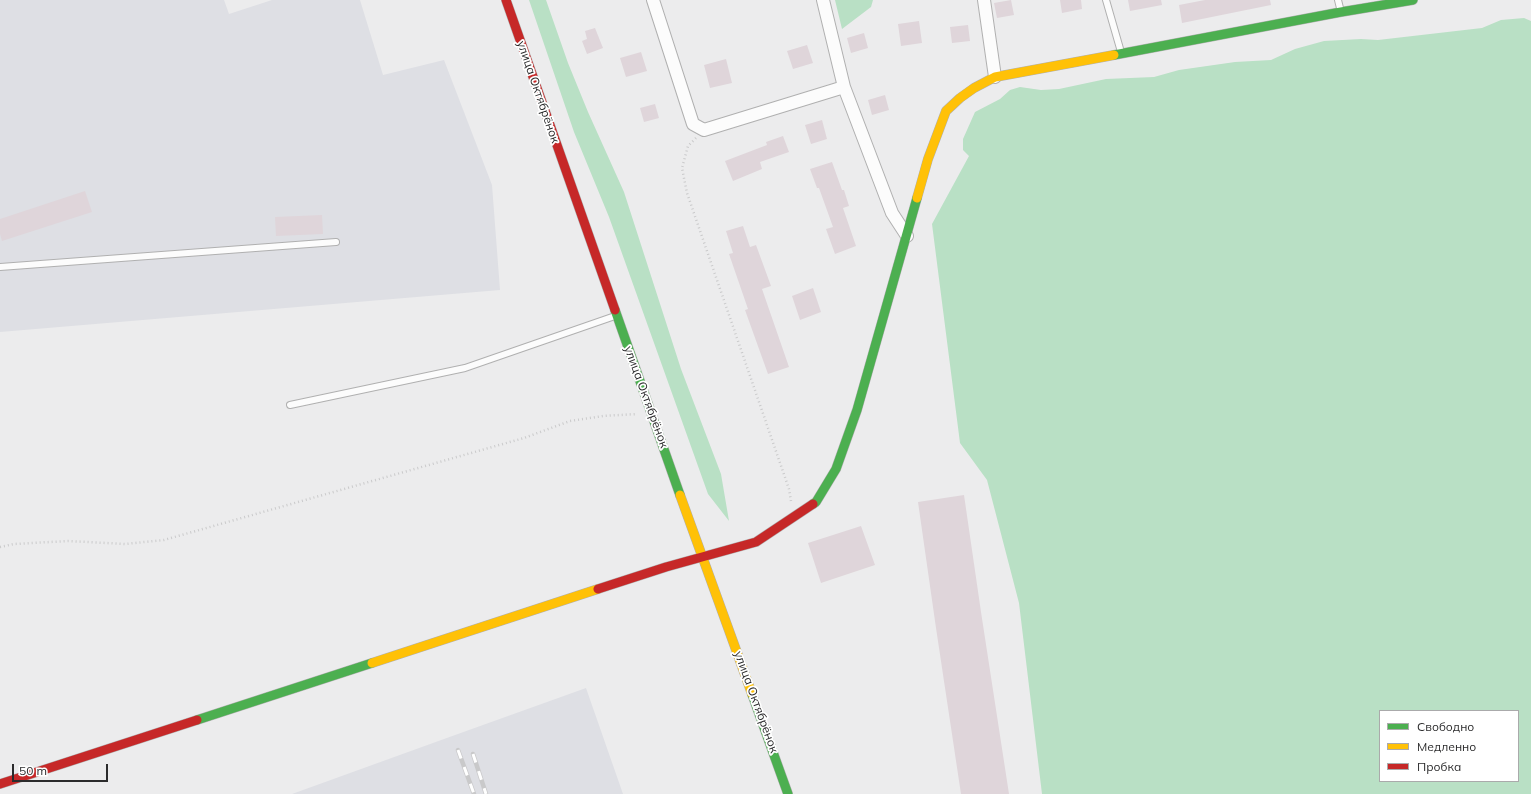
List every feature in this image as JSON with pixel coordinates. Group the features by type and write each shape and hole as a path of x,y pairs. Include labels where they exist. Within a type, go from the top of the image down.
{"street":[{"name":"улица Октябрёнок","path":"506,0 651,413 788,794"},
{"path":"653,0 693,124 704,130 844,87"},
{"path":"823,0 844,87 892,212 907,236"},
{"path":"984,0 995,76"},
{"path":"0,784 652,572 756,542 816,502 836,469 857,410 928,159 946,111 960,98 995,76 1413,0"}],"lane":[{"path":"1106,0 1121,52"},
{"path":"1338,0 1341,12"},
{"path":"0,268 336,242"},
{"path":"290,405 465,368 617,315"}],"path":[{"path":"704,130 688,146 682,168 687,193 789,489 793,517"},
{"path":"0,547 14,544 68,540 125,544 164,540 524,438 570,421 603,416 651,413"}],"shaded area":[{"path":"0,0 224,0 229,14 272,0 360,0 383,75 444,60 492,185 500,290 0,332"},
{"path":"586,688 623,794 292,794 444,739"}],"green space":[{"path":"529,0 546,0 568,63 624,192 681,369 721,474 729,521 708,494 609,217 574,132"},
{"path":"835,0 873,0 871,7 842,29"},
{"path":"1524,18 1531,21 1531,794 1042,794 1019,603 987,480 960,443 932,224 969,156 963,150 963,139 975,112 1000,99 1010,90 1020,87 1041,90 1059,89 1106,79 1154,77 1179,70 1235,62 1271,60 1295,49 1324,41 1361,39 1378,40 1482,28 1501,20"}],"building":[{"path":"1011,0 1014,15 997,18 994,3"},
{"path":"1060,0 1081,0 1082,9 1062,13"},
{"path":"1128,0 1161,0 1162,5 1130,11"},
{"path":"1205,0 1270,0 1271,5 1182,23 1179,5"},
{"path":"919,21 922,43 901,46 898,24"},
{"path":"968,25 970,41 952,43 950,27"},
{"path":"595,28 603,48 587,54 582,41 587,39 585,31"},
{"path":"864,33 868,48 851,53 847,38"},
{"path":"807,45 813,63 793,69 787,51"},
{"path":"641,52 647,71 626,77 620,58"},
{"path":"726,59 732,83 710,88 704,65"},
{"path":"885,95 889,110 872,115 868,100"},
{"path":"655,104 659,118 644,122 640,108"},
{"path":"822,120 827,139 811,144 805,125"},
{"path":"783,136 789,152 760,162 762,169 733,181 725,161 767,145 766,142"},
{"path":"832,162 849,206 843,208 856,246 835,254 826,229 833,227 819,188 817,188 810,169"},
{"path":"85,191 92,212 2,241 0,234 0,219"},
{"path":"322,215 323,234 276,236 275,217"},
{"path":"743,226 750,247 756,245 771,286 762,289 789,367 768,374 745,310 748,309 729,254 733,253 726,231"},
{"path":"813,288 821,312 800,320 792,296"},
{"path":"964,495 1009,794 961,794 936,628 918,502"},
{"path":"861,526 875,565 821,583 808,543"}],"railway":[{"path":"458,750 474,794"},
{"path":"473,754 486,794"}],"traffic: fast":[{"path":"1114,55 1341,12 1413,0"},
{"path":"813,504 816,502 836,469 857,410 917,198"},
{"path":"615,310 680,495"},
{"path":"197,720 372,663"},
{"path":"752,694 788,794"}],"traffic: slow":[{"path":"917,198 928,159 946,111 960,98 974,88 995,77 1114,55"},
{"path":"680,495 752,694"},
{"path":"372,663 598,589"}],"traffic: jam":[{"path":"506,0 615,310"},
{"path":"598,589 666,567 756,542 813,504"},
{"path":"0,784 197,720"}]}
